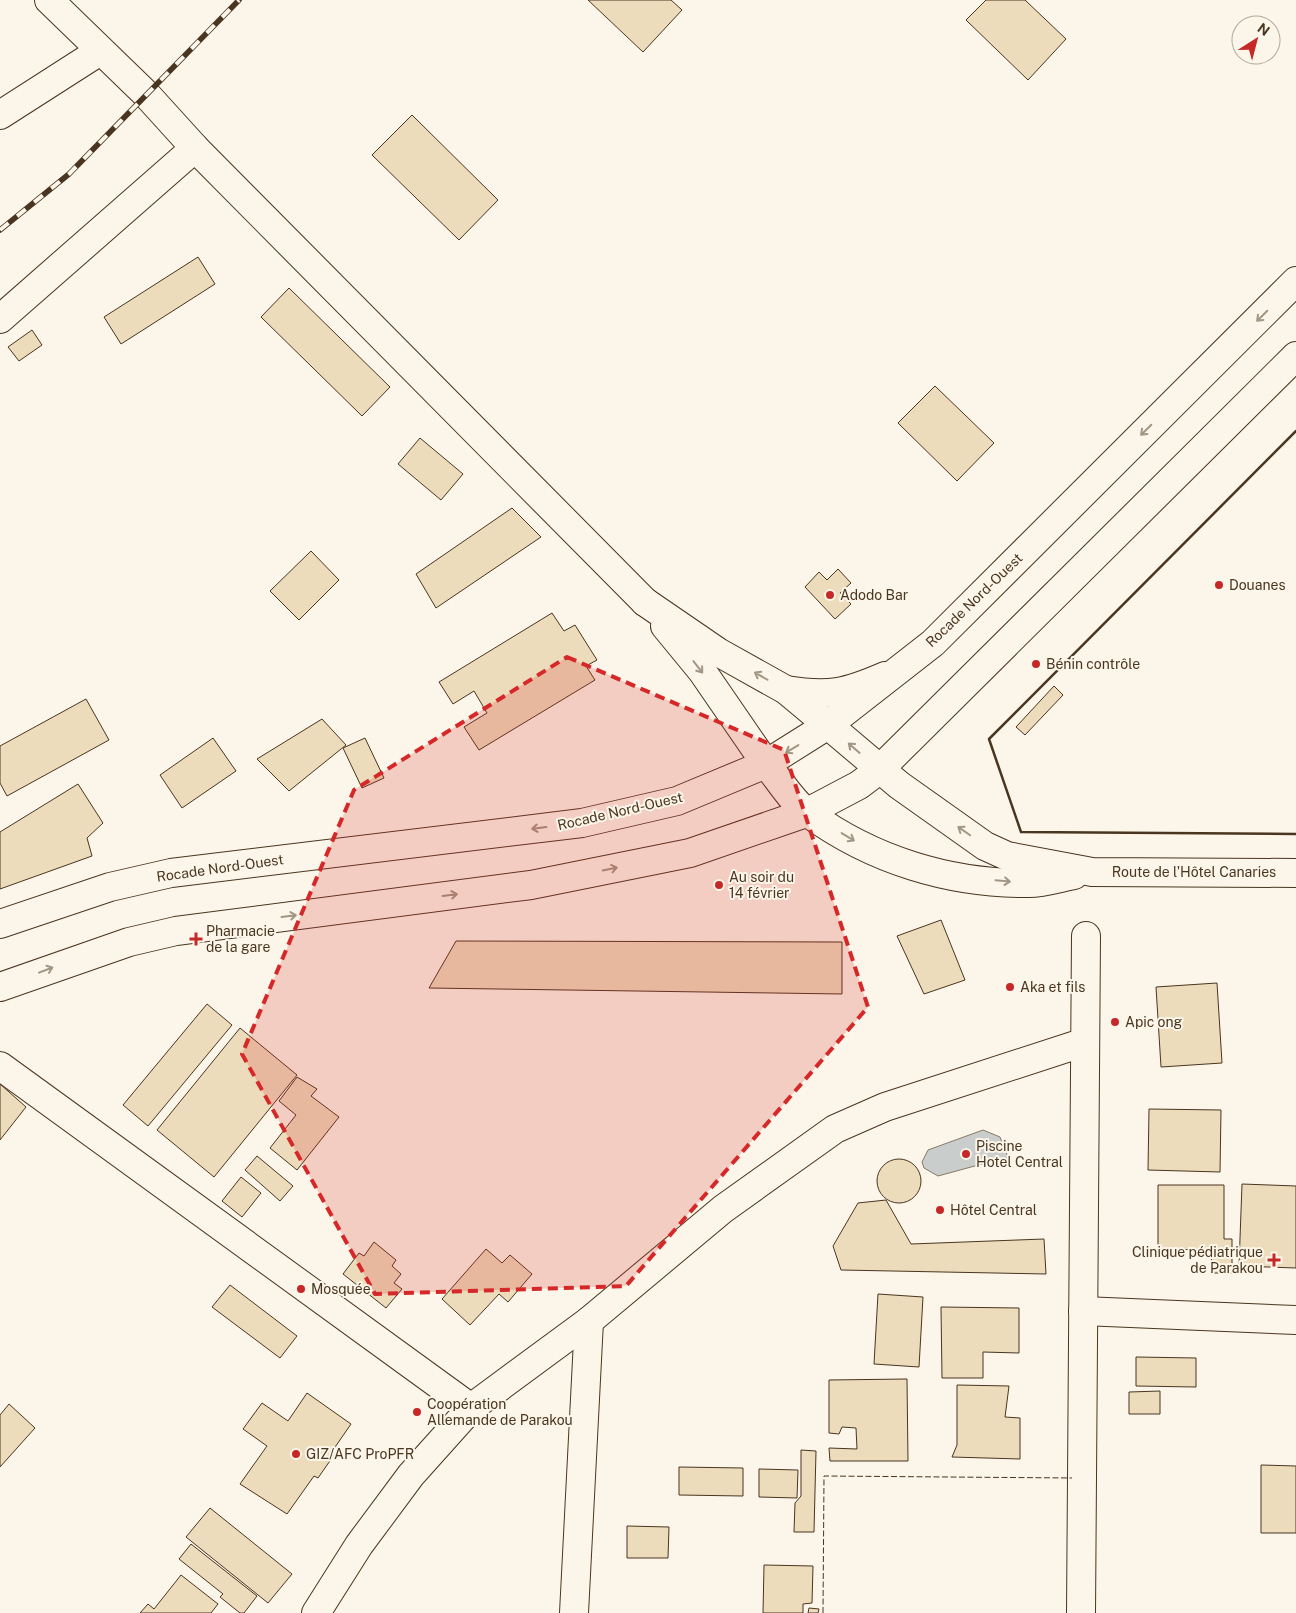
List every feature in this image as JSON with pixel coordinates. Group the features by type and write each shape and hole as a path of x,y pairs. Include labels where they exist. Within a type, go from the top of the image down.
{"street":[{"path":"49,0 146,94 195,148 645,602 718,652 786,690 815,694 842,692 896,672"},
{"path":"0,115 100,51"},
{"path":"0,319 195,148"},
{"name":"Rocade Nord-Ouest","path":"0,924 102,890 170,873 582,823 677,800 766,764 828,726 933,643 1296,281"},
{"path":"0,987 129,942 176,931 531,885 690,853 806,813 858,785 880,770 1296,356"},
{"name":"Route de l'Hôtel Canaries","path":"645,602 702,671 766,764 806,813 857,843 895,860 932,873 1030,883 1092,872 1296,873"},
{"name":"Route de l'Hôtel Canaries","path":"786,690 880,770 986,846 1007,856 1092,872"},
{"path":"1082,1613 1086,936"},
{"path":"316,1613 360,1545 411,1475 471,1408 589,1321 723,1209 835,1129 885,1107 1085,1042"},
{"path":"0,1066 471,1408"},
{"path":"1083,1311 1296,1320"},
{"path":"574,1613 589,1321"}],"highlighted area":[{"path":"567,657 784,750 868,1007 626,1286 375,1294 242,1054 354,790"}],"shaded area":[{"name":"Piscine Hotel Central","path":"983,1130 1000,1137 1008,1157 938,1176 924,1168 922,1162 928,1150"}],"building":[{"path":"588,0 671,0 682,10 643,52"},
{"path":"986,0 1025,0 1066,39 1028,80 966,20"},
{"path":"412,115 498,200 459,240 372,155"},
{"path":"198,257 215,284 121,344 104,317"},
{"path":"289,288 390,387 362,416 261,317"},
{"path":"32,330 42,345 19,361 8,347"},
{"path":"935,386 994,443 957,481 898,423"},
{"path":"420,438 463,474 441,500 398,464"},
{"path":"512,508 541,537 436,608 416,574"},
{"path":"311,551 339,580 299,620 270,591"},
{"path":"838,569 851,583 840,593 851,604 835,619 805,587 819,572 827,580"},
{"path":"552,613 564,631 575,625 597,660 586,666 595,680 479,750 464,727 487,713 474,691 453,704 439,682"},
{"path":"1054,686 1063,695 1025,735 1016,727"},
{"path":"86,699 109,740 7,796 0,783 0,746"},
{"path":"322,719 346,745 289,791 257,759"},
{"path":"213,738 236,771 182,808 160,775"},
{"path":"365,738 384,778 362,788 343,748"},
{"path":"78,784 103,823 87,838 92,856 0,889 0,832"},
{"path":"941,920 965,980 924,994 897,936"},
{"path":"456,941 842,942 842,994 429,988"},
{"path":"1217,983 1222,1063 1161,1067 1156,987"},
{"path":"207,1004 232,1025 148,1126 123,1105"},
{"path":"240,1028 297,1075 214,1177 157,1130"},
{"path":"297,1077 317,1089 311,1096 339,1117 297,1170 270,1148 296,1115 279,1101"},
{"path":"0,1084 26,1107 0,1140"},
{"path":"1149,1109 1221,1110 1220,1172 1148,1170"},
{"path":"257,1156 293,1186 280,1201 245,1170"},
{"path":"903,1159 915,1165 920,1172 920,1190 915,1197 908,1202 895,1203 887,1200 880,1193 877,1177 880,1169 887,1162"},
{"path":"241,1177 261,1193 242,1217 222,1201"},
{"path":"1242,1184 1296,1186 1296,1268 1239,1266"},
{"path":"1158,1185 1224,1185 1224,1239 1232,1239 1232,1273 1212,1273 1211,1250 1158,1249"},
{"path":"886,1200 911,1244 1044,1239 1046,1274 841,1270 833,1246 858,1203"},
{"path":"374,1242 396,1260 392,1266 401,1274 394,1283 402,1289 386,1308 343,1274 359,1253 364,1256"},
{"path":"486,1249 502,1263 510,1255 532,1274 508,1302 499,1294 470,1325 442,1299"},
{"path":"230,1285 297,1336 280,1358 212,1307"},
{"path":"878,1294 923,1297 919,1367 874,1364"},
{"path":"941,1307 1019,1308 1019,1353 983,1352 983,1378 942,1378"},
{"path":"1136,1357 1196,1358 1196,1387 1136,1386"},
{"path":"907,1379 908,1461 830,1461 829,1448 857,1449 856,1428 842,1427 839,1434 829,1433 829,1380"},
{"path":"957,1385 1009,1386 1005,1417 1020,1418 1020,1459 952,1457 957,1445"},
{"path":"1160,1391 1160,1414 1129,1414 1129,1392"},
{"name":"GIZ/AFC ProPFR","path":"307,1393 351,1424 331,1453 334,1455 318,1478 314,1476 287,1514 240,1484 267,1446 243,1429 262,1403 288,1421"},
{"path":"9,1404 35,1428 0,1467 0,1415"},
{"path":"801,1450 816,1451 814,1532 794,1532 795,1503 801,1496"},
{"path":"1261,1465 1296,1466 1296,1533 1261,1533"},
{"path":"679,1467 743,1468 743,1496 679,1495"},
{"path":"759,1469 798,1470 797,1498 759,1497"},
{"path":"210,1508 292,1574 268,1603 186,1537"},
{"path":"627,1526 669,1527 668,1558 627,1558"},
{"path":"191,1544 257,1596 244,1613 240,1613 220,1597 223,1594 179,1559"},
{"path":"764,1565 813,1566 812,1603 803,1604 803,1613 763,1613"},
{"path":"181,1575 218,1604 211,1613 140,1613 148,1604 154,1609"},
{"path":"809,1608 819,1609 818,1613 808,1613"}],"railway":[{"path":"0,230 69,174 239,0"}],"fence":[{"path":"823,1613 824,1476 1072,1478"}],"wall":[{"path":"1296,431 989,739 1021,832 1296,834"}],"place":[{"name":"Douanes","path":"1219,585"},
{"name":"Adodo Bar","path":"830,595"},
{"name":"Bénin contrôle","path":"1036,664"},
{"name":"Au soir du 14 février","path":"719,885"},
{"name":"Pharmacie de la gare","path":"196,939"},
{"name":"Aka et fils","path":"1010,987"},
{"name":"Apic ong","path":"1115,1022"},
{"name":"Piscine Hotel Central","path":"966,1154"},
{"name":"Hôtel Central","path":"940,1210"},
{"name":"Clinique pédiatrique de Parakou","path":"1274,1260"},
{"name":"Mosquée","path":"301,1289"},
{"name":"Coopération Allemande de Parakou","path":"417,1412"},
{"name":"GIZ/AFC ProPFR","path":"296,1454"}]}
